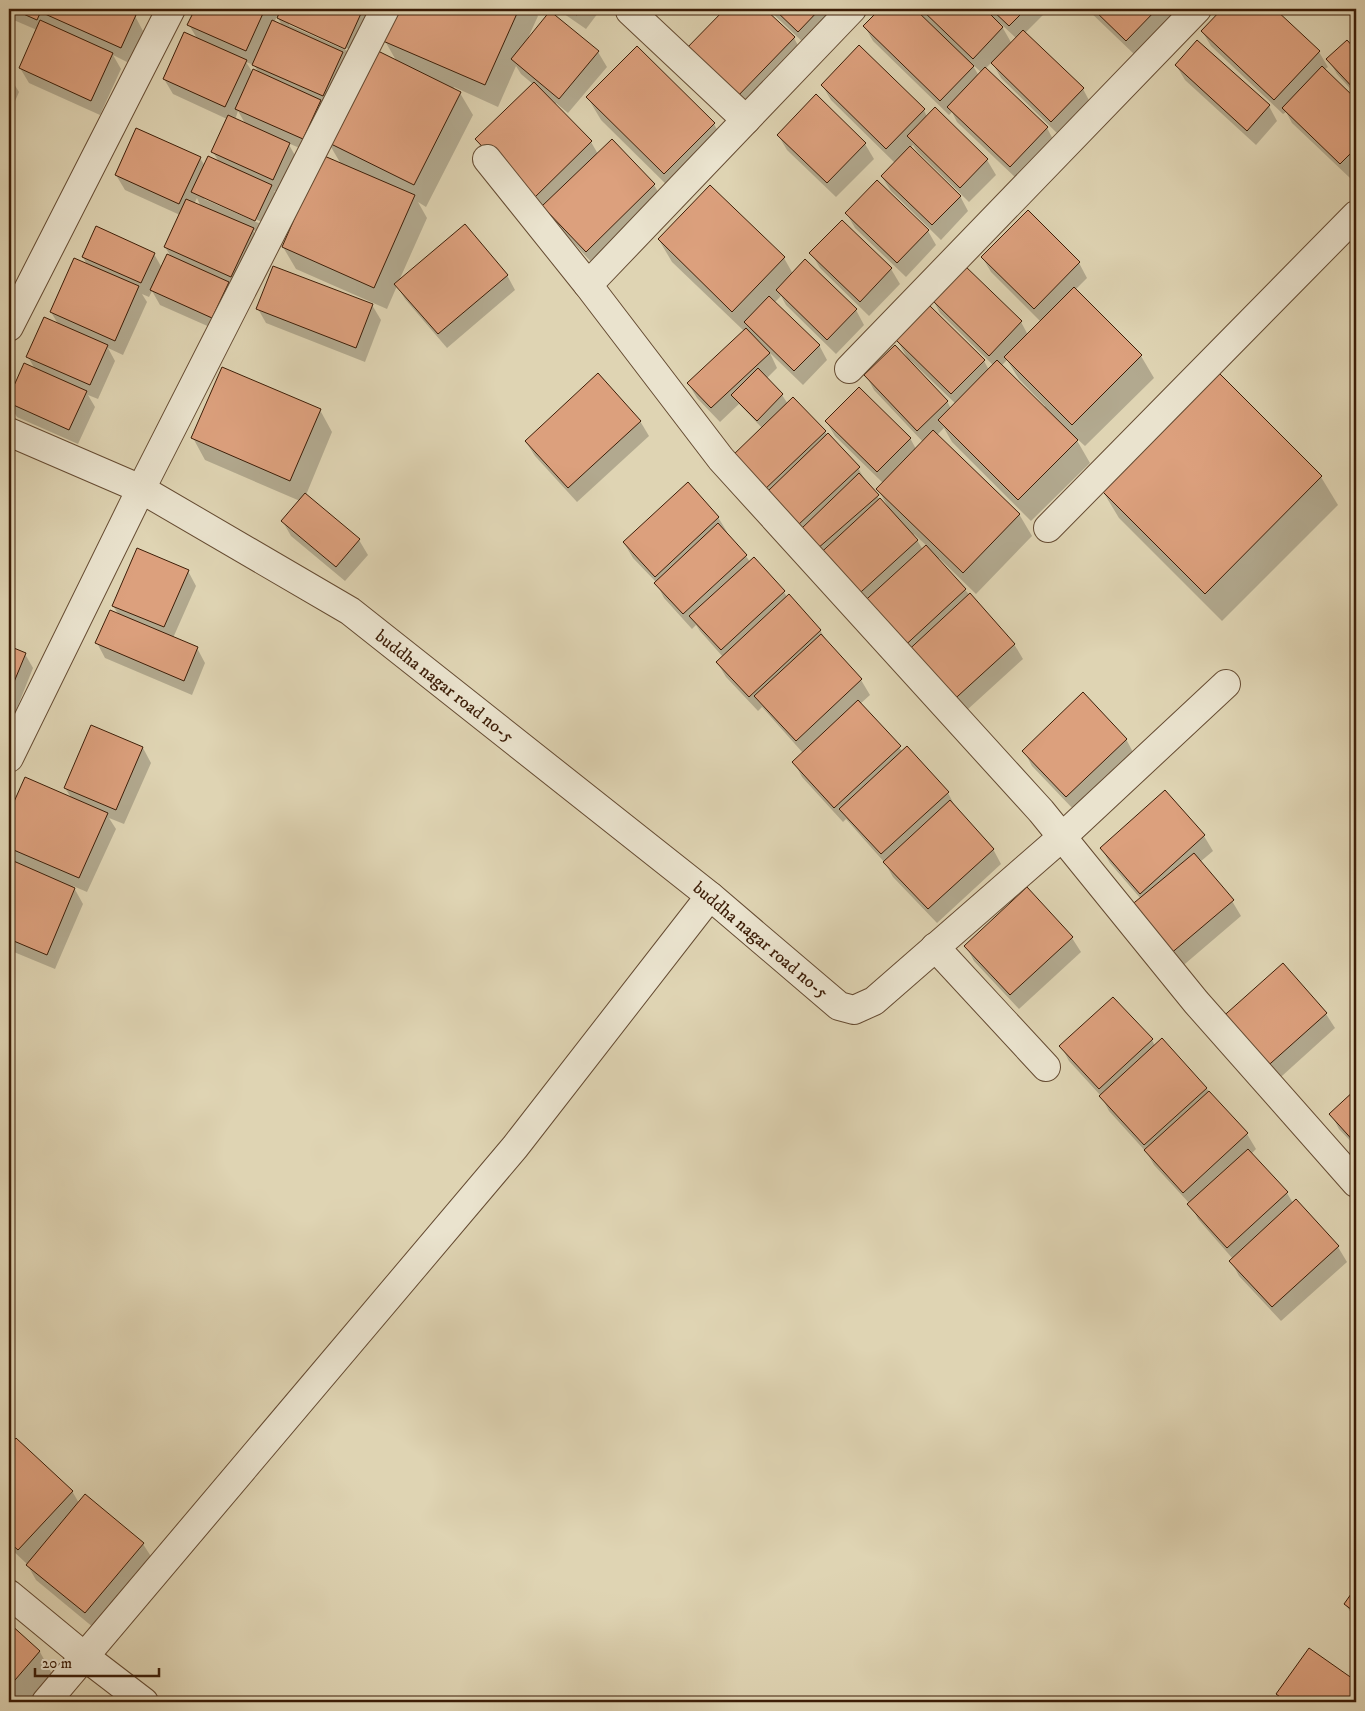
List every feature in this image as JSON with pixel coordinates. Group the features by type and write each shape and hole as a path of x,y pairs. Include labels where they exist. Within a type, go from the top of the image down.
{"street":[{"path":"9,327 171,9"},
{"path":"9,758 141,489 384,9"},
{"path":"588,285 852,9"},
{"path":"849,369 1197,9"},
{"path":"630,11 746,120"},
{"path":"487,159 588,285 721,458 1034,804 1196,1002 1356,1184"},
{"path":"1048,528 1356,215"},
{"name":"buddha nagar road no-5","path":"9,432 141,489 350,611 710,896 839,1006 854,1010 874,1001 935,947"},
{"path":"1046,1067 935,947 1062,837 1226,684"},
{"path":"46,1702 515,1148 710,896"},
{"path":"9,1594 84,1656 144,1702"}],"building":[{"path":"12,9 42,9 37,20"},
{"path":"47,9 121,9 136,15 121,48 45,14"},
{"path":"195,9 265,9 246,51 187,25"},
{"path":"281,9 363,9 345,49 277,18"},
{"path":"397,9 519,9 485,85 383,41"},
{"path":"568,9 582,9 577,15"},
{"path":"725,9 765,9 795,37 734,100 683,52"},
{"path":"774,9 820,9 798,32"},
{"path":"880,9 915,9 974,66 940,101 863,26"},
{"path":"921,9 985,9 1003,27 973,59"},
{"path":"991,9 1026,9 1009,26"},
{"path":"1093,9 1157,9 1126,41"},
{"path":"1222,9 1275,9 1320,51 1274,100 1201,31"},
{"path":"550,11 599,51 559,99 511,59"},
{"path":"40,20 113,53 91,101 19,68"},
{"path":"272,20 343,52 323,96 252,65"},
{"path":"1023,30 1084,88 1051,122 991,63"},
{"path":"184,32 247,60 225,107 163,79"},
{"path":"1197,40 1270,105 1247,131 1175,65"},
{"path":"1347,40 1356,50 1356,91 1326,59"},
{"path":"859,45 925,109 886,149 821,85"},
{"path":"637,46 715,123 664,174 586,97"},
{"path":"374,49 461,92 414,185 327,142"},
{"path":"1322,66 1356,99 1356,148 1340,164 1282,108"},
{"path":"985,67 1048,127 1010,167 947,107"},
{"path":"253,69 321,100 303,139 235,109"},
{"path":"534,82 592,141 533,199 475,139"},
{"path":"816,94 866,143 827,183 777,135"},
{"path":"935,107 988,159 960,188 907,136"},
{"path":"228,115 290,143 273,180 211,152"},
{"path":"136,128 201,157 179,204 115,175"},
{"path":"612,139 655,184 586,252 542,206"},
{"path":"910,146 961,196 932,225 881,176"},
{"path":"322,155 415,195 374,288 282,247"},
{"path":"208,156 272,185 255,221 191,192"},
{"path":"877,180 929,230 897,263 845,213"},
{"path":"710,185 785,257 732,312 658,239"},
{"path":"186,199 254,228 231,277 164,247"},
{"path":"1028,210 1080,262 1034,309 981,257"},
{"path":"842,220 892,268 860,302 809,253"},
{"path":"465,224 508,275 438,334 394,284"},
{"path":"96,226 155,253 141,283 82,257"},
{"path":"167,254 229,282 212,318 150,290"},
{"path":"74,258 139,286 115,341 50,312"},
{"path":"805,259 857,309 827,340 776,290"},
{"path":"963,264 1022,321 989,356 930,298"},
{"path":"273,266 373,304 356,348 256,309"},
{"path":"1074,287 1142,355 1072,425 1004,357"},
{"path":"769,296 820,345 794,371 744,322"},
{"path":"929,305 985,360 951,394 896,340"},
{"path":"44,317 108,345 90,385 26,357"},
{"path":"746,328 770,353 711,408 687,383"},
{"path":"895,345 948,401 917,431 864,375"},
{"path":"997,360 1078,440 1018,500 938,420"},
{"path":"24,363 87,391 69,430 9,403 9,397"},
{"path":"222,367 321,409 290,481 191,438"},
{"path":"758,368 783,394 757,421 731,395"},
{"path":"1218,372 1322,476 1205,594 1101,490"},
{"path":"598,373 641,421 568,488 525,441"},
{"path":"859,387 911,438 877,472 825,421"},
{"path":"793,397 826,431 763,491 731,457"},
{"path":"933,430 1020,514 963,573 876,489"},
{"path":"828,433 860,467 798,525 767,492"},
{"path":"859,473 879,495 817,549 801,529"},
{"path":"688,482 719,517 655,577 623,542"},
{"path":"305,493 360,539 336,567 281,521"},
{"path":"880,498 918,540 851,601 813,560"},
{"path":"718,523 747,555 683,614 654,583"},
{"path":"926,545 966,589 898,652 857,608"},
{"path":"137,548 189,570 164,627 112,606"},
{"path":"754,557 785,591 721,650 689,616"},
{"path":"970,593 1015,644 947,706 901,657"},
{"path":"789,594 821,630 749,697 716,662"},
{"path":"110,610 198,647 184,681 95,643"},
{"path":"821,634 862,679 796,741 754,696"},
{"path":"9,646 26,653 9,694"},
{"path":"1083,692 1127,739 1066,797 1022,751"},
{"path":"858,700 901,746 834,808 792,762"},
{"path":"91,725 143,747 116,810 64,788"},
{"path":"907,746 949,792 881,854 839,809"},
{"path":"25,777 108,813 79,878 9,848 9,813"},
{"path":"1165,790 1205,835 1140,894 1100,848"},
{"path":"950,800 994,849 928,909 883,862"},
{"path":"1194,853 1234,900 1169,955 1129,907"},
{"path":"9,859 75,888 47,955 9,939"},
{"path":"1027,887 1073,937 1010,995 964,946"},
{"path":"1283,963 1327,1013 1262,1071 1218,1021"},
{"path":"1113,997 1153,1039 1099,1089 1059,1046"},
{"path":"1162,1038 1207,1088 1144,1145 1099,1096"},
{"path":"1356,1089 1356,1144 1329,1114"},
{"path":"1209,1091 1248,1133 1183,1193 1144,1150"},
{"path":"1248,1149 1288,1192 1227,1248 1187,1204"},
{"path":"1296,1199 1339,1246 1272,1307 1229,1261"},
{"path":"16,1438 73,1491 18,1550 9,1542 9,1446"},
{"path":"85,1494 144,1543 85,1613 26,1565"},
{"path":"1356,1587 1356,1613 1344,1604"},
{"path":"9,1623 40,1651 9,1687"},
{"path":"1309,1648 1356,1681 1356,1702 1287,1702 1276,1694"}]}
